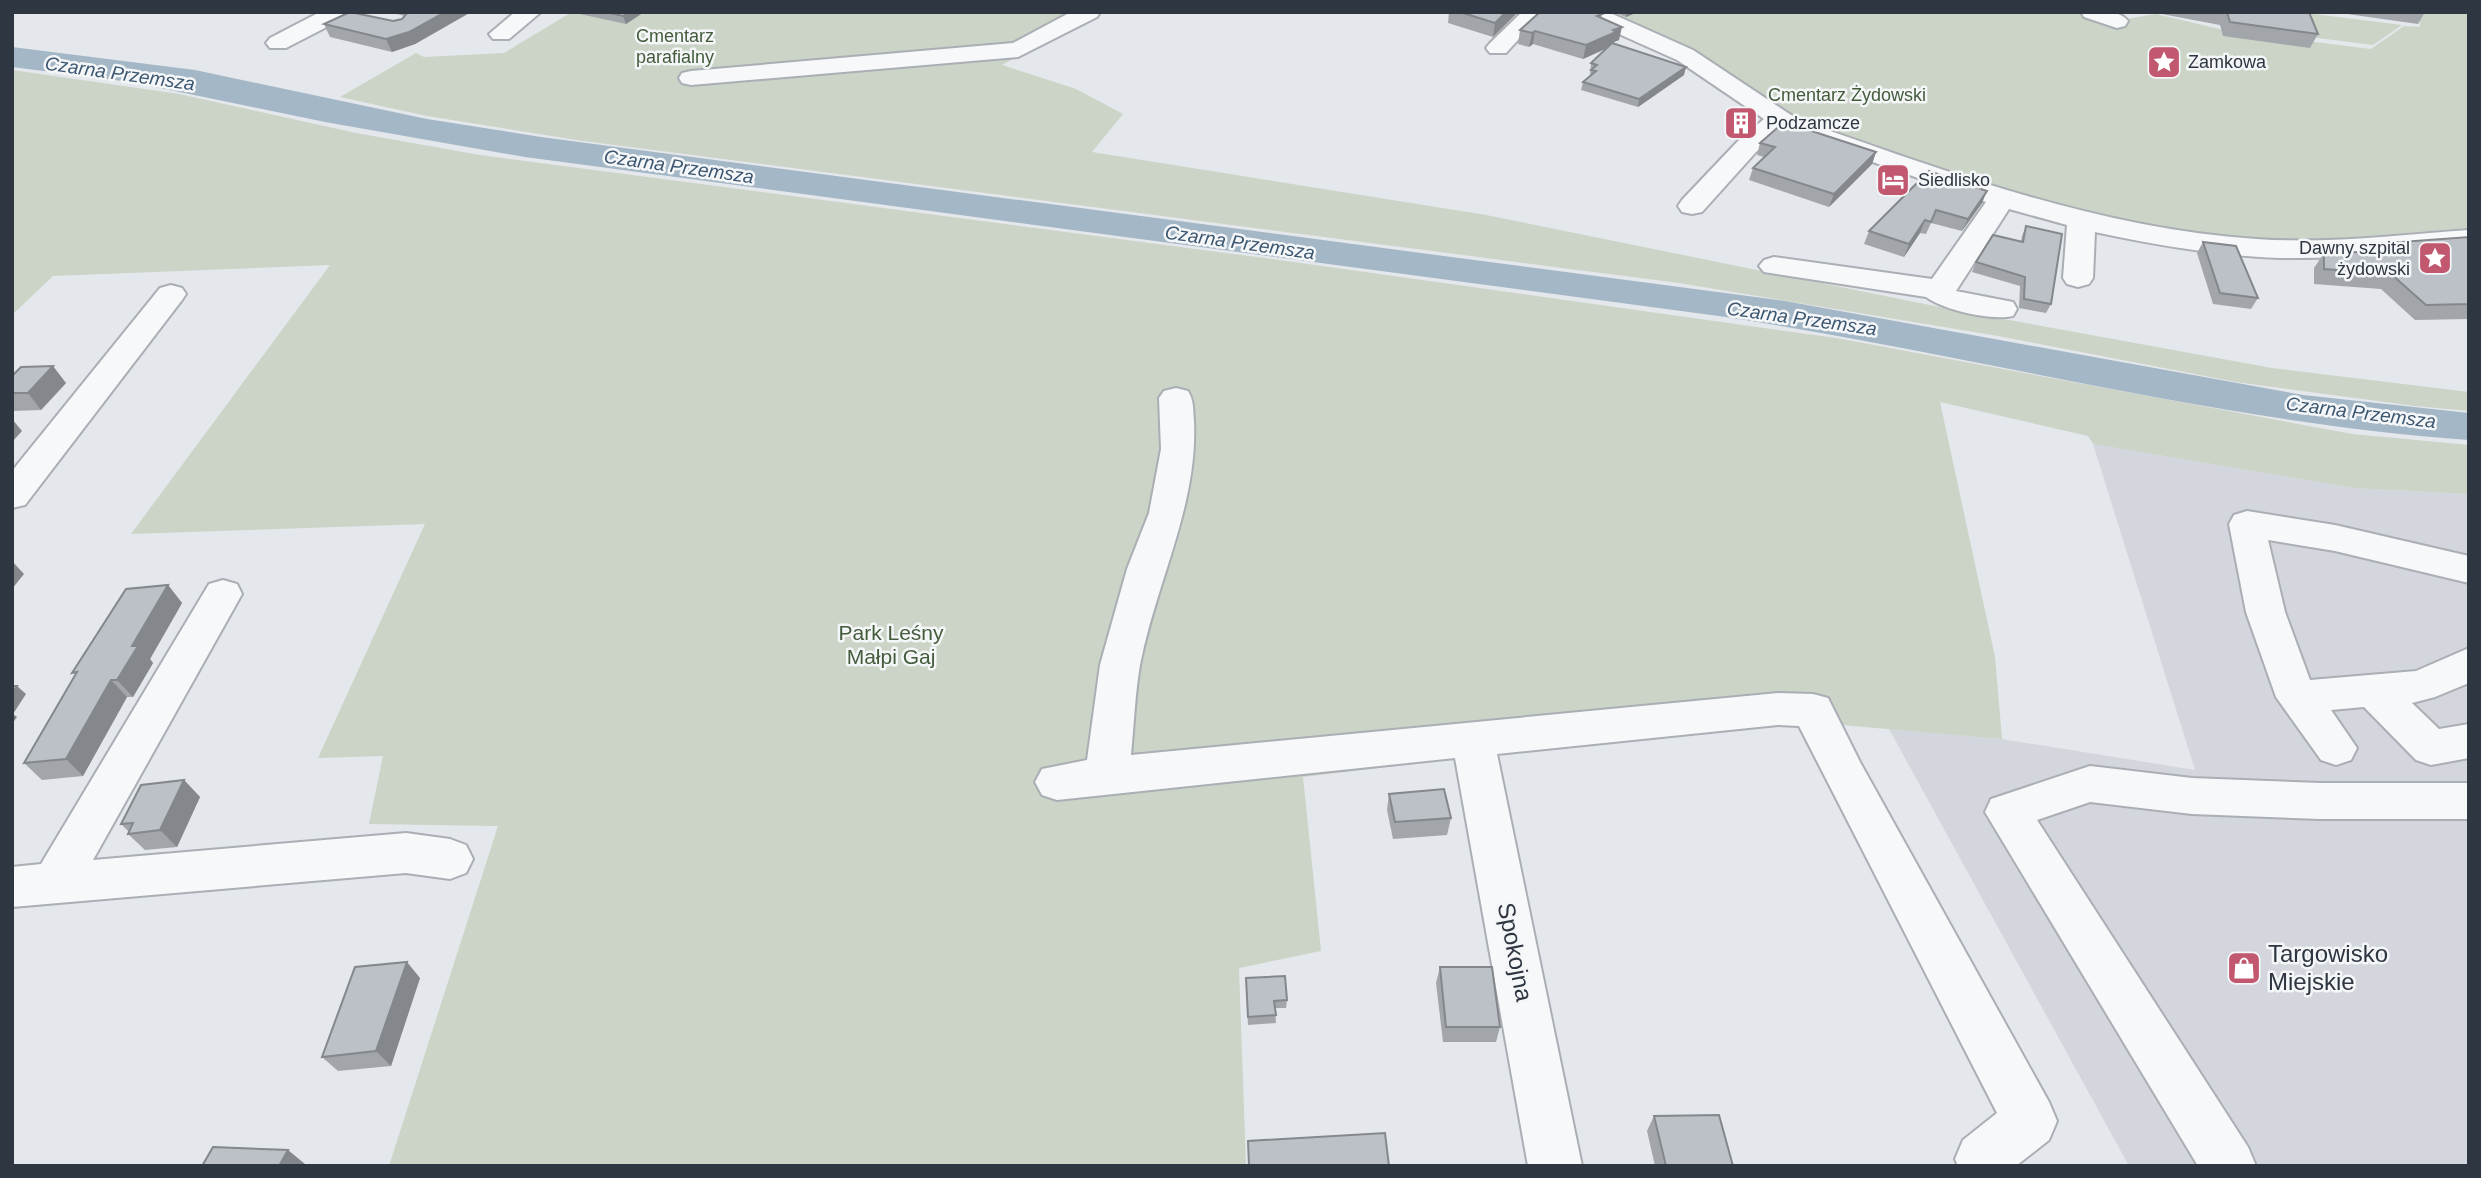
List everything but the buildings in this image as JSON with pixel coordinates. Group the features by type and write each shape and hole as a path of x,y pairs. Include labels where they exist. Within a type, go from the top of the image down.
{"street":[{"path":"278,43 339,12 363,17"},
{"path":"501,34 530,12"},
{"path":"691,78 1002,53 1018,50 1089,12"},
{"path":"1498,48 1522,22 1538,12"},
{"path":"1589,12 1685,55 1782,120 1804,131 2002,198 2081,221 2176,238 2255,248 2469,239"},
{"path":"2092,12 2117,21"},
{"path":"1692,206 1755,139 1772,124 1782,120"},
{"path":"1936,289 1945,285 2002,198"},
{"path":"2078,278 2081,221"},
{"path":"1774,266 1936,289 1948,299 2002,309"},
{"path":"12,495 171,294"},
{"path":"1107,775 1120,665 1146,569 1167,513 1178,449 1176,398"},
{"path":"2336,748 2297,697 2278,656 2250,549 2247,524 2335,538 2469,570"},
{"path":"34,885 223,594"},
{"path":"2297,697 2420,686 2467,667 2469,663"},
{"path":"2373,690 2431,748 2469,741"},
{"path":"1057,782 1471,738 1778,709 1813,710 1842,771 2030,1121 1982,1159 1985,1166"},
{"name":"Spokojna","path":"1471,738 1481,774 1555,1166"},
{"path":"2229,1166 2007,812 2090,785 2192,796 2320,801 2469,801"},
{"path":"34,885 406,853 450,859"}],"shaded area":[{"name":"Targowisko Miejskie","path":"2093,444 2355,488 2469,494 2469,1166 2129,1166 1889,729 2002,739 2195,770"}],"green space":[{"name":"Cmentarz parafialny","path":"572,12 1099,12 1002,65 1076,89 1123,114 1092,152 1486,215 1949,309 2272,368 2469,392 2469,411 2236,382 1998,336 1679,283 576,140 427,116 340,97 416,53 424,57 504,53"},
{"name":"Cmentarz Żydowski","path":"1601,12 2094,12 2121,20 2156,14 2232,32 2371,49 2404,26 2420,27 2419,12 2469,12 2469,228 2280,243 2140,229 1998,189 1821,130 1792,115 1692,48"},
{"path":"2298,12 2402,25 2373,45 2270,32"},
{"name":"Park Leśny Małpi Gaj","path":"12,70 179,94 356,133 480,155 1279,260 1836,338 2352,434 2469,445 2469,494 2355,488 2093,444 2088,436 1940,402 1995,657 2002,739 1784,720 1303,777 1321,951 1239,968 1246,1166 389,1166 498,826 369,824 383,756 318,758 425,524 131,534 330,265 53,276 12,315"}],"water":[{"name":"Czarna Przemsza","path":"12,47 195,70 427,119 541,137 1785,301 2303,395 2469,413 2469,440 2282,419 1726,317 525,157 325,122 131,82 12,67"}],"place":[{"name":"Zamkowa","path":"2164,62"},
{"name":"Podzamcze","path":"1741,123"},
{"name":"Siedlisko","path":"1893,180"},
{"name":"Dawny szpital żydowski","path":"2435,258"},
{"name":"Targowisko Miejskie","path":"2244,968"}]}
